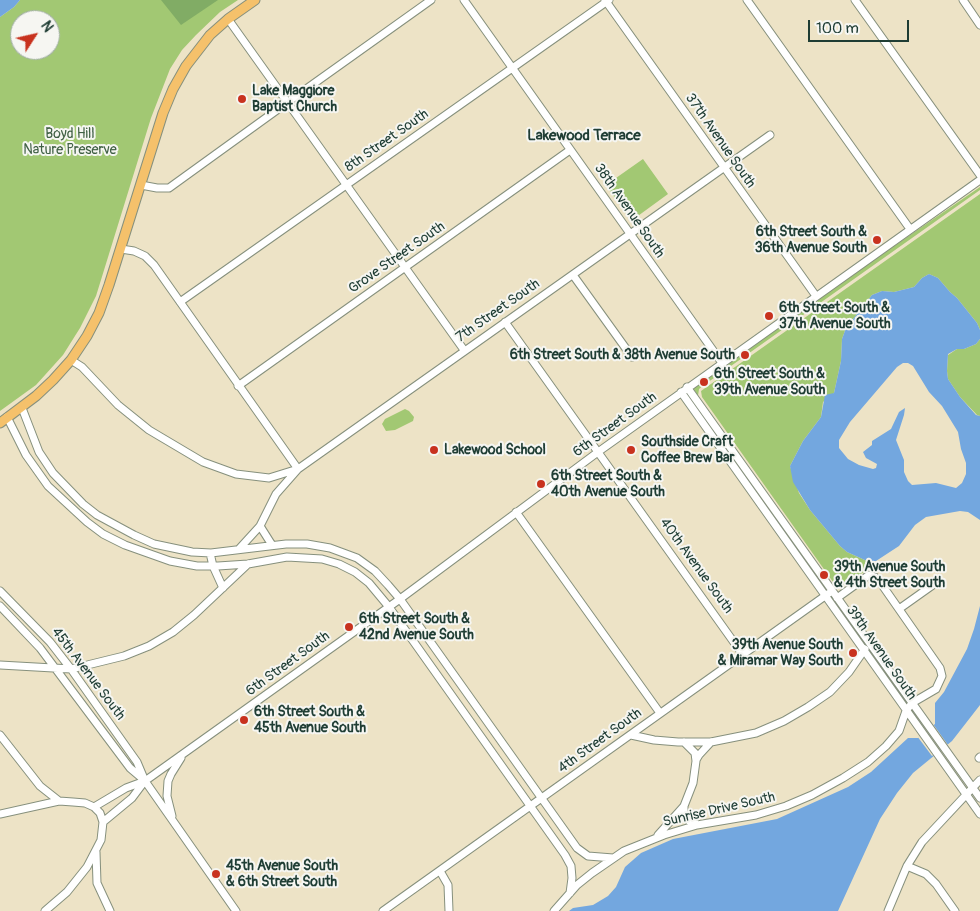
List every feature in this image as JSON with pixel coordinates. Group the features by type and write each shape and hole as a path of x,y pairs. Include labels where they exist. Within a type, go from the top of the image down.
{"main road":[{"path":"4,420 22,408 53,380 71,360 87,336 99,313 163,113 173,89 197,51 210,35 228,19 255,0"}],"street":[{"path":"141,185 169,188 431,0"},
{"name":"38th Avenue South","path":"464,0 722,363"},
{"path":"747,0 910,229"},
{"path":"855,0 980,175"},
{"path":"963,0 980,25"},
{"name":"8th Street South","path":"180,302 607,1"},
{"name":"37th Avenue South","path":"607,1 816,296"},
{"path":"228,19 464,350"},
{"name":"7th Street South","path":"239,549 260,526 276,494 298,469 770,135"},
{"name":"Grove Street South","path":"238,386 570,150"},
{"name":"6th Street South","path":"94,807 126,788 145,781 186,752 400,599 681,392 980,180"},
{"path":"71,360 82,367 118,405 149,430 203,462 236,474 269,478 298,469 154,265 145,256 134,251 121,249"},
{"path":"573,275 632,358"},
{"name":"40th Avenue South","path":"505,322 743,655"},
{"name":"39th Avenue South","path":"688,388 980,798"},
{"name":"39th Avenue South","path":"681,392 980,814"},
{"path":"22,408 39,452 53,473 90,510 154,544 192,552 307,544 330,548 357,558 375,571 400,599 577,848 588,856 612,858"},
{"path":"4,420 37,471 62,500 87,522 111,537 150,555 170,561 213,566 248,564 287,556 322,559 339,564 369,583 389,607 562,850 570,866 572,878 570,893"},
{"path":"516,512 660,713"},
{"path":"260,526 272,545"},
{"path":"210,552 213,566 223,588"},
{"path":"0,665 71,669 100,663 149,646 173,632 194,616 248,564"},
{"path":"837,598 869,575 880,582 899,609 937,582"},
{"name":"45th Avenue South","path":"0,591 50,642 71,669 137,762 145,781 236,911"},
{"name":"4th Street South","path":"383,911 832,591"},
{"name":"45th Avenue South","path":"0,606 20,625 56,669 130,768 145,781"},
{"name":"Sunrise Drive South","path":"554,911 570,893 612,858 654,838 697,825 756,815 786,806 812,795 851,773 886,746 899,731 906,711 912,703 936,689 942,676 940,668 899,609"},
{"path":"631,735 654,740 711,742 756,733 784,721 808,707 836,685 849,672 869,643"},
{"path":"424,656 435,649"},
{"path":"0,735 40,786 59,801"},
{"path":"684,742 695,753 696,761 693,783 684,806 684,814 688,821 697,825"},
{"path":"696,761 711,742"},
{"path":"173,822 167,796 168,781 176,764 186,752"},
{"path":"888,911 907,866 922,842 980,780"},
{"name":"6th Street South","path":"103,822 132,798 145,781"},
{"path":"0,814 59,801 84,803 94,807 100,813 103,822 103,832 96,851 87,867 67,892 45,911"},
{"path":"654,838 684,806"},
{"path":"96,851 97,884 110,911"},
{"path":"907,866 926,874 936,884 955,911"},
{"path":"440,871 448,885 449,911"}],"green space":[{"name":"Boyd Hill Nature Preserve","path":"20,0 238,0 220,12 196,35 182,50 170,69 151,118 96,296 80,328 63,355 36,385 0,411 0,17"},
{"path":"161,0 218,0 181,25"},
{"path":"643,159 668,194 631,221 606,185"},
{"path":"980,187 980,190 704,385 699,389 698,396 693,388"},
{"path":"980,194 980,330 977,323 957,298 938,278 929,274 922,278 914,287 894,292 882,291 872,295 846,328 842,339 841,361 834,393 823,402 821,417 803,441 790,466 799,493 810,510 840,546 847,552 867,561 870,568 838,589 702,397 701,391"},
{"path":"980,339 980,416 960,397 948,379 947,371 948,355 957,349 964,349 976,344"},
{"path":"405,409 414,417 413,421 395,430 386,431 382,424 385,419"}],"water":[{"path":"0,0 20,0 0,17"},
{"path":"929,274 938,278 957,298 977,323 980,330 980,339 976,344 964,349 957,349 948,354 947,371 948,379 960,397 976,415 980,416 980,520 968,512 960,511 926,517 915,525 899,546 876,561 867,561 847,552 840,546 810,510 793,482 790,466 803,441 821,417 825,395 834,393 841,361 842,339 846,328 872,295 882,291 894,292 914,287 922,278","holes":["903,363 913,366 929,392 942,406 958,432 966,463 966,474 962,483 956,488 936,483 912,485 908,481 904,472 904,460 896,440 905,408 899,412 891,429 872,441 872,445 863,452 866,458 877,464 876,468 873,469 859,465 848,459 839,448 839,440 850,422 897,367"]},
{"path":"980,606 980,705 952,741 913,773 897,793 880,819 838,911 569,911 573,908 593,905 608,896 616,887 625,867 641,853 673,839 777,819 848,787 871,772 908,738 918,738 935,724 935,703 944,692 967,649"}],"pier":[{"path":"933,724 948,745 932,756 917,736"}],"place":[{"name":"Lake Maggiore Baptist Church","path":"242,99"},
{"name":"6th Street South & 36th Avenue South","path":"877,240"},
{"name":"6th Street South & 37th Avenue South","path":"769,316"},
{"name":"6th Street South & 38th Avenue South","path":"745,355"},
{"name":"6th Street South & 39th Avenue South","path":"704,382"},
{"name":"Lakewood School","path":"434,450"},
{"name":"Southside Craft Coffee Brew Bar","path":"631,450"},
{"name":"6th Street South & 40th Avenue South","path":"541,484"},
{"name":"39th Avenue South & 4th Street South","path":"824,575"},
{"name":"6th Street South & 42nd Avenue South","path":"349,627"},
{"name":"39th Avenue South & Miramar Way South","path":"853,653"},
{"name":"6th Street South & 45th Avenue South","path":"244,720"},
{"name":"45th Avenue South & 6th Street South","path":"216,874"}],"district":[{"name":"Lakewood Terrace","path":"584,136"}]}
